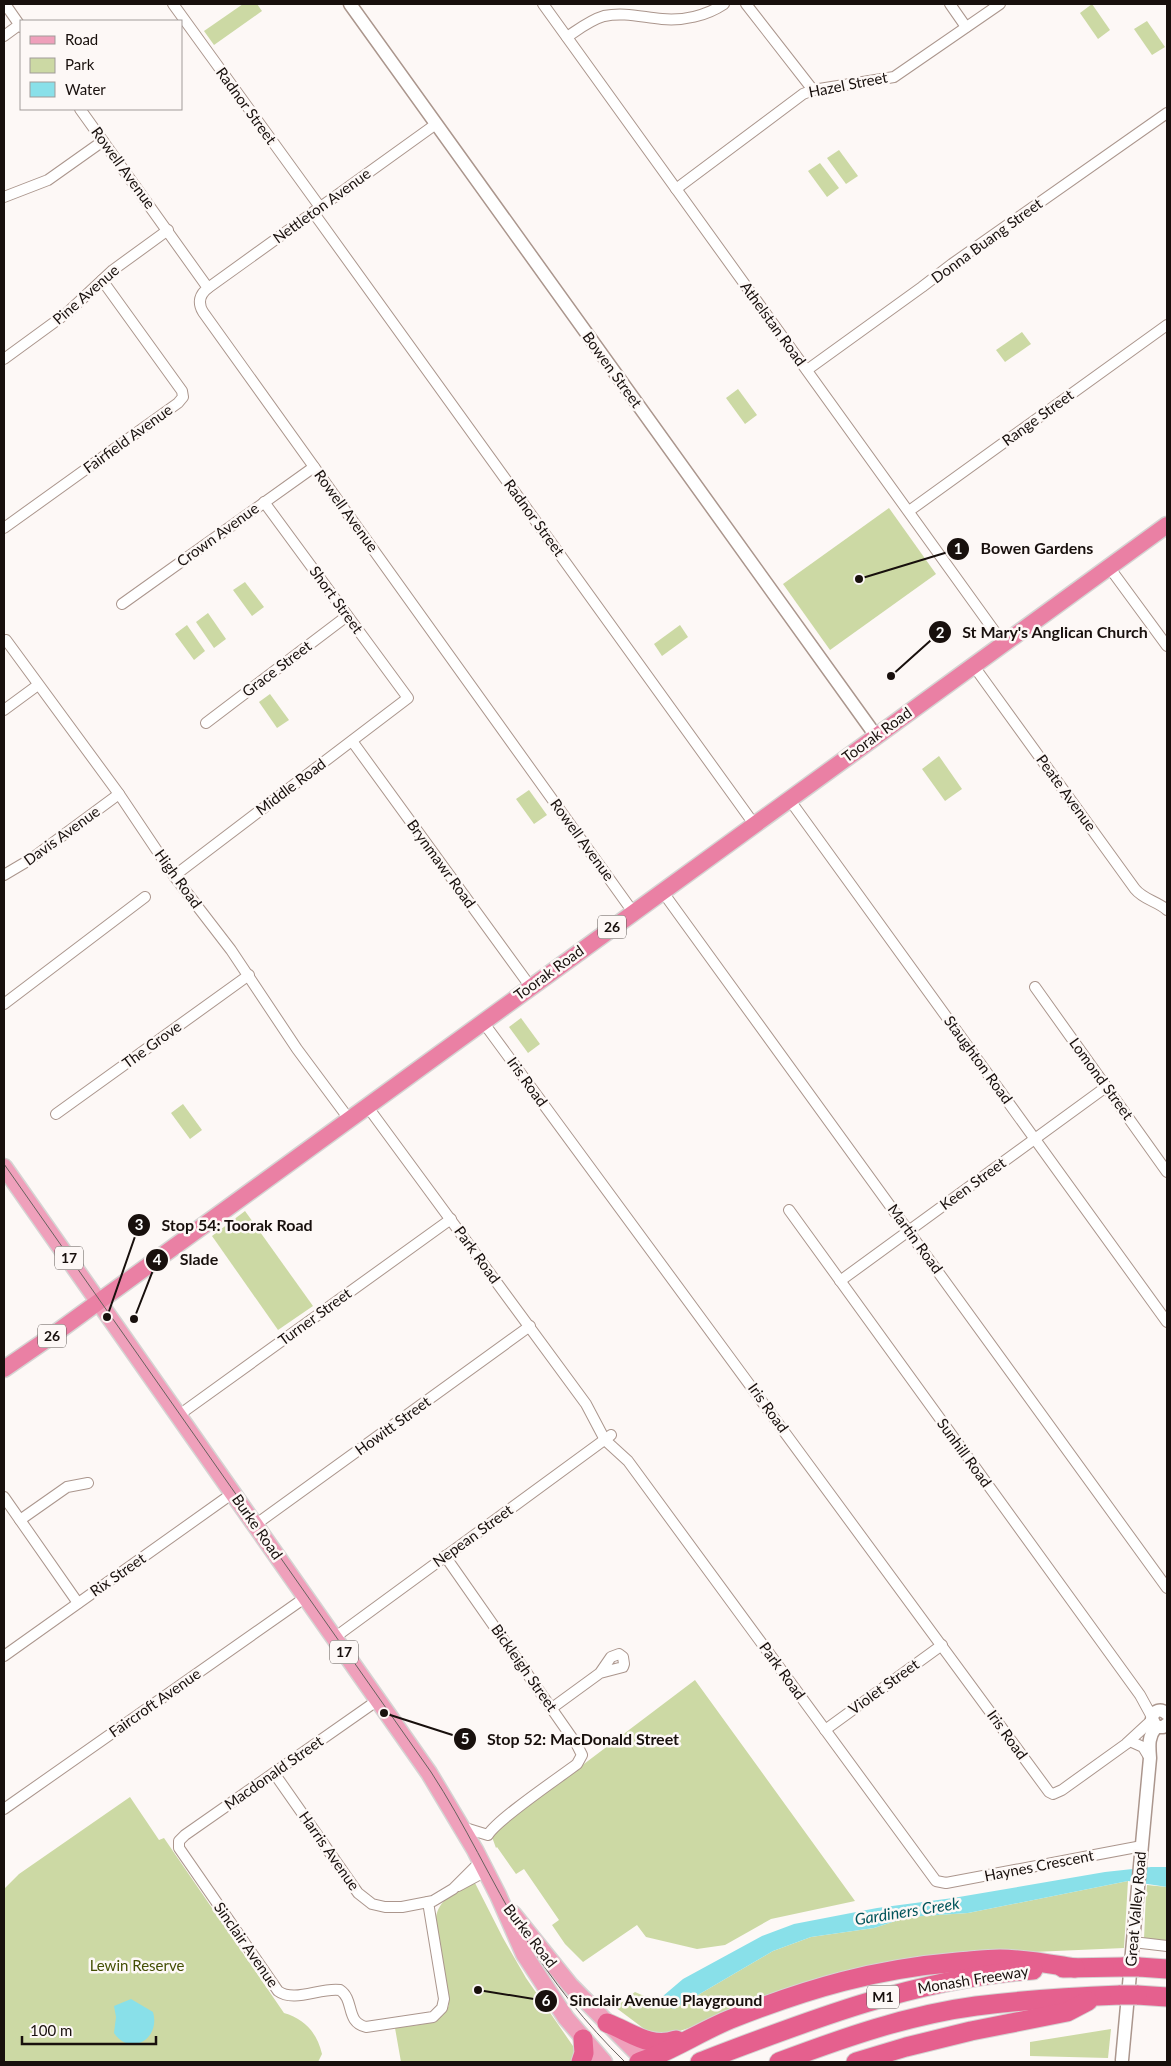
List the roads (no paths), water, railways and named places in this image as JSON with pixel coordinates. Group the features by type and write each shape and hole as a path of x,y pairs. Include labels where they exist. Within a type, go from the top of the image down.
{"highway":[{"name":"Toorak Road","path":"4,1369 1167,525"},
{"path":"607,2023 656,2044 671,2042 708,2029 820,1986 902,1968 999,1959 1033,1961 1075,1968"},
{"name":"Monash Freeway","path":"700,2062 823,2016 910,1990 968,1978 1016,1971 1075,1968 1131,1967 1167,1970"},
{"name":"Monash Freeway","path":"779,2062 869,2030 927,2015 976,2006 1098,1996 1128,1995 1167,1998"},
{"path":"856,2062 971,2031 1067,2012 1098,1996"},
{"path":"643,2062 708,2029"},
{"path":"581,2062 584,2054 583,2038"}],"main road":[{"name":"Burke Road","path":"4,1167 429,1773 483,1866 524,1954 552,1998 604,2062"},
{"name":"Burke Road","path":"498,1895 558,1972 643,2062"}],"street":[{"name":"Radnor Street","path":"173,4 317,210 754,824"},
{"name":"Bowen Street","path":"351,4 876,736"},
{"name":"Athelstan Road","path":"543,4 1003,643"},
{"path":"567,37 589,22 604,16 631,14 662,19 683,19 703,14 724,4"},
{"path":"746,4 781,46 813,90"},
{"path":"950,4 966,27"},
{"name":"Hazel Street","path":"676,189 802,94 813,90 894,77 1000,4"},
{"path":"4,36 20,26 8,5"},
{"name":"Rowell Avenue","path":"81,110 208,288 200,297 203,312 633,912"},
{"name":"Donna Buang Street","path":"807,370 922,288 952,264 1167,113"},
{"name":"Nettleton Avenue","path":"208,288 436,124"},
{"path":"4,197 48,180 104,141"},
{"name":"Pine Avenue","path":"4,359 67,313 102,280 168,230"},
{"name":"Fairfield Avenue","path":"4,528 178,403 183,396 182,390 102,280"},
{"name":"Range Street","path":"909,511 1167,325"},
{"name":"Crown Avenue","path":"122,604 314,467"},
{"name":"Short Street","path":"264,502 408,698"},
{"path":"1109,567 1167,646"},
{"name":"Grace Street","path":"206,723 348,616"},
{"name":"High Road","path":"6,640 119,794 174,876 248,975 297,1048 349,1119"},
{"name":"Peate Avenue","path":"973,666 1135,889 1142,897 1159,904 1167,910"},
{"path":"4,710 38,685"},
{"name":"Middle Road","path":"174,876 408,698"},
{"name":"Brynmawr Road","path":"352,741 530,986"},
{"name":"Davis Avenue","path":"4,875 31,860 119,794"},
{"name":"Staughton Road","path":"789,799 1167,1322"},
{"name":"Martin Road","path":"662,891 1167,1588"},
{"path":"4,1004 145,897"},
{"name":"The Grove","path":"56,1114 248,975"},
{"name":"Lomond Street","path":"1035,987 1167,1172"},
{"name":"Iris Road","path":"483,1022 942,1645 1048,1792 1052,1794 1062,1790 1129,1743"},
{"name":"Keen Street","path":"840,1281 1106,1087"},
{"name":"Park Road","path":"368,1106 586,1404 601,1418 608,1437 620,1444 628,1461 936,1881"},
{"name":"Sunhill Road","path":"789,1210 1140,1696 1159,1718"},
{"name":"Turner Street","path":"179,1415 451,1219"},
{"name":"Howitt Street","path":"255,1525 530,1326"},
{"name":"Nepean Street","path":"334,1638 608,1437"},
{"path":"20,1520 67,1487 88,1482"},
{"name":"Rix Street","path":"4,1656 233,1493"},
{"path":"4,1497 78,1603"},
{"name":"Bickleigh Street","path":"445,1556 582,1752 582,1758 577,1764 494,1827 488,1835 462,1827"},
{"name":"Faircroft Avenue","path":"4,1809 306,1597"},
{"name":"Violet Street","path":"825,1730 942,1645"},
{"path":"552,1708 600,1673"},
{"name":"Macdonald Street","path":"180,1850 180,1841 185,1835 378,1700"},
{"path":"1129,1743 1147,1734 1159,1718"},
{"name":"Great Valley Road","path":"1121,2061 1137,1904 1150,1758 1150,1737 1159,1718"},
{"path":"1129,1743 1143,1747 1150,1758"},
{"name":"Harris Avenue","path":"274,1773 362,1897 372,1904 385,1907 428,1902 437,1899 483,1866"},
{"name":"Sinclair Avenue","path":"180,1850 278,1991 290,1996 331,1989 340,1990 348,1999 352,2018 357,2024 366,2027 433,2017 442,2008 444,1999 428,1902"},
{"name":"Haynes Crescent","path":"936,1881 946,1883 1141,1851"},
{"path":"1133,1942 1167,1946"}],"water":[{"name":"Gardiners Creek","path":"1167,1867 1167,1887 1128,1881 968,1913 908,1917 874,1928 811,1937 773,1951 674,2009 656,2002 683,1979 762,1936 794,1924 877,1908 953,1898 1105,1872"},
{"path":"131,1999 153,2012 154,2022 153,2030 148,2037 143,2042 135,2044 128,2044 114,2033 116,2017 114,2006"}],"tram line":[{"path":"4,1164 431,1772 511,1914 546,1968 583,2017 625,2062"}],"place":[{"name":"Bowen Gardens","path":"859,579"},
{"name":"St Mary's Anglican Church","path":"891,676"},
{"name":"Stop 54: Toorak Road","path":"107,1317"},
{"name":"Slade","path":"134,1319"},
{"name":"Stop 52: MacDonald Street","path":"384,1713"},
{"name":"Sinclair Avenue Playground","path":"478,1990"}],"park label":[{"name":"Lewin Reserve","path":"137,1966"}]}
